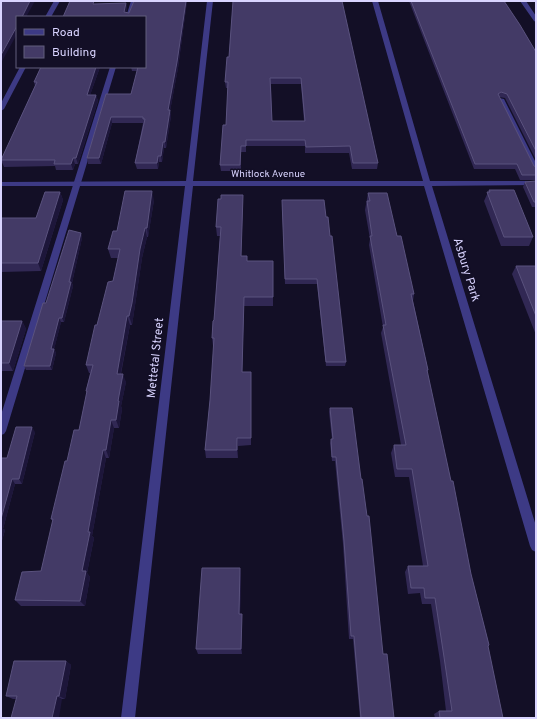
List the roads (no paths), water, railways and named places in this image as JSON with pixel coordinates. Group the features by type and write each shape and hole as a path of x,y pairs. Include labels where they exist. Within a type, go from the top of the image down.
{"street":[{"path":"48,16 56,1"},
{"name":"Mettetal Street","path":"128,718 210,1"},
{"name":"Asbury Park","path":"375,1 427,183 536,546"},
{"path":"523,1 536,20"},
{"path":"1,109 22,68"},
{"name":"Whitlock Avenue","path":"1,184 536,183"}],"lane":[{"path":"128,16 133,1"},
{"path":"1,431 113,68"},
{"path":"501,99 536,170"}]}
